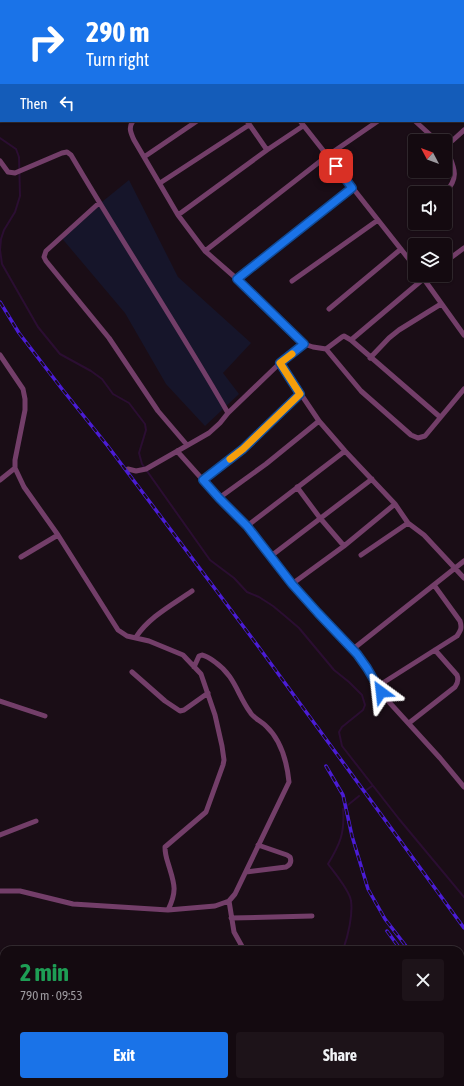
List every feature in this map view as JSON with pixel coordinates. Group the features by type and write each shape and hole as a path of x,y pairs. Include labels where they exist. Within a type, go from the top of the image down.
{"street":[{"path":"132,122 130,131 144,157 178,215 205,251 237,279 304,344 326,349 361,392 411,435 418,438 425,436 464,389"},
{"path":"144,157 196,122"},
{"path":"301,122 408,258"},
{"path":"205,251 327,156 377,122"},
{"path":"416,122 429,134"},
{"path":"160,183 248,123 267,150"},
{"path":"178,215 267,150 303,126"},
{"path":"452,141 464,130"},
{"path":"0,161 8,172 15,173 62,153 67,152 71,154 99,203 193,352 228,413"},
{"path":"451,186 455,177 455,171 452,163"},
{"path":"237,279 352,188"},
{"path":"99,203 46,251 44,257 46,262 109,338 158,411 187,445"},
{"path":"292,281 378,220"},
{"path":"452,257 464,248"},
{"path":"329,309 401,249"},
{"path":"351,340 417,282"},
{"path":"428,282 441,304 464,335"},
{"path":"370,358 399,330 441,304"},
{"path":"326,349 344,336 351,340 440,417"},
{"path":"128,469 136,471 146,469 209,433 280,363 304,344"},
{"path":"0,355 23,389 25,399 25,410 16,454 15,468 24,487 58,535 118,630 127,636 149,641 183,655 201,674 215,715 222,746 224,760 223,765 206,812 165,847 165,855 175,889 168,910"},
{"path":"280,363 319,421 395,504 408,524 424,535 464,578"},
{"path":"203,480 243,449 300,394"},
{"path":"219,498 266,464 319,421"},
{"path":"177,451 219,498 247,526 292,584 352,649 367,668 389,702 464,787"},
{"path":"247,526 345,451"},
{"path":"0,480 15,468"},
{"path":"271,556 372,479"},
{"path":"297,487 320,518 344,546"},
{"path":"292,584 344,546 395,504"},
{"path":"361,555 408,524"},
{"path":"21,557 58,535"},
{"path":"352,649 464,561"},
{"path":"378,686 457,636 461,630 461,625 434,585"},
{"path":"136,637 149,620 192,591"},
{"path":"435,650 457,675 457,684"},
{"path":"0,891 20,891 73,904 168,910 215,906 229,901 235,894 289,782 288,770 280,746 271,732 249,711 235,683 227,672 220,665 202,655 199,656 194,667"},
{"path":"132,672 180,712 208,693"},
{"path":"409,723 464,679"},
{"path":"0,701 45,716"},
{"path":"0,835 36,821"},
{"path":"246,872 286,867 291,863 290,857 287,855 258,845"},
{"path":"229,901 235,936 241,946"},
{"path":"231,918 312,916"}],"shaded area":[{"path":"129,180 178,277 251,343 223,373 239,394 205,426 166,384 125,313 60,236"}],"waterway":[{"path":"0,138 16,149 19,157 20,196 15,212 4,230 1,239 0,250 2,264 38,327 60,354 91,371 102,379 113,394 129,403 145,424 146,430 139,453 142,464 210,560 234,578 247,592 259,597 273,606 299,628 334,670 362,695 365,705 363,710 342,727 339,732 342,746 399,819 464,897"},
{"path":"365,791 372,786"},
{"path":"344,946 350,926 351,901 345,887 328,864 341,838 343,809 359,796"}],"railway":[{"path":"0,302 19,333 107,445 255,642 464,928"},
{"path":"326,766 343,795 352,836 368,889 385,919 406,946"},
{"path":"387,931 398,946"}],"slow traffic":[{"path":"230,459 243,449 300,394 280,363 292,354"}],"route":[{"path":"336,166 352,188 237,279 304,344 280,363 300,394 243,449 203,480 247,526 292,584 357,654 381,692"}]}
